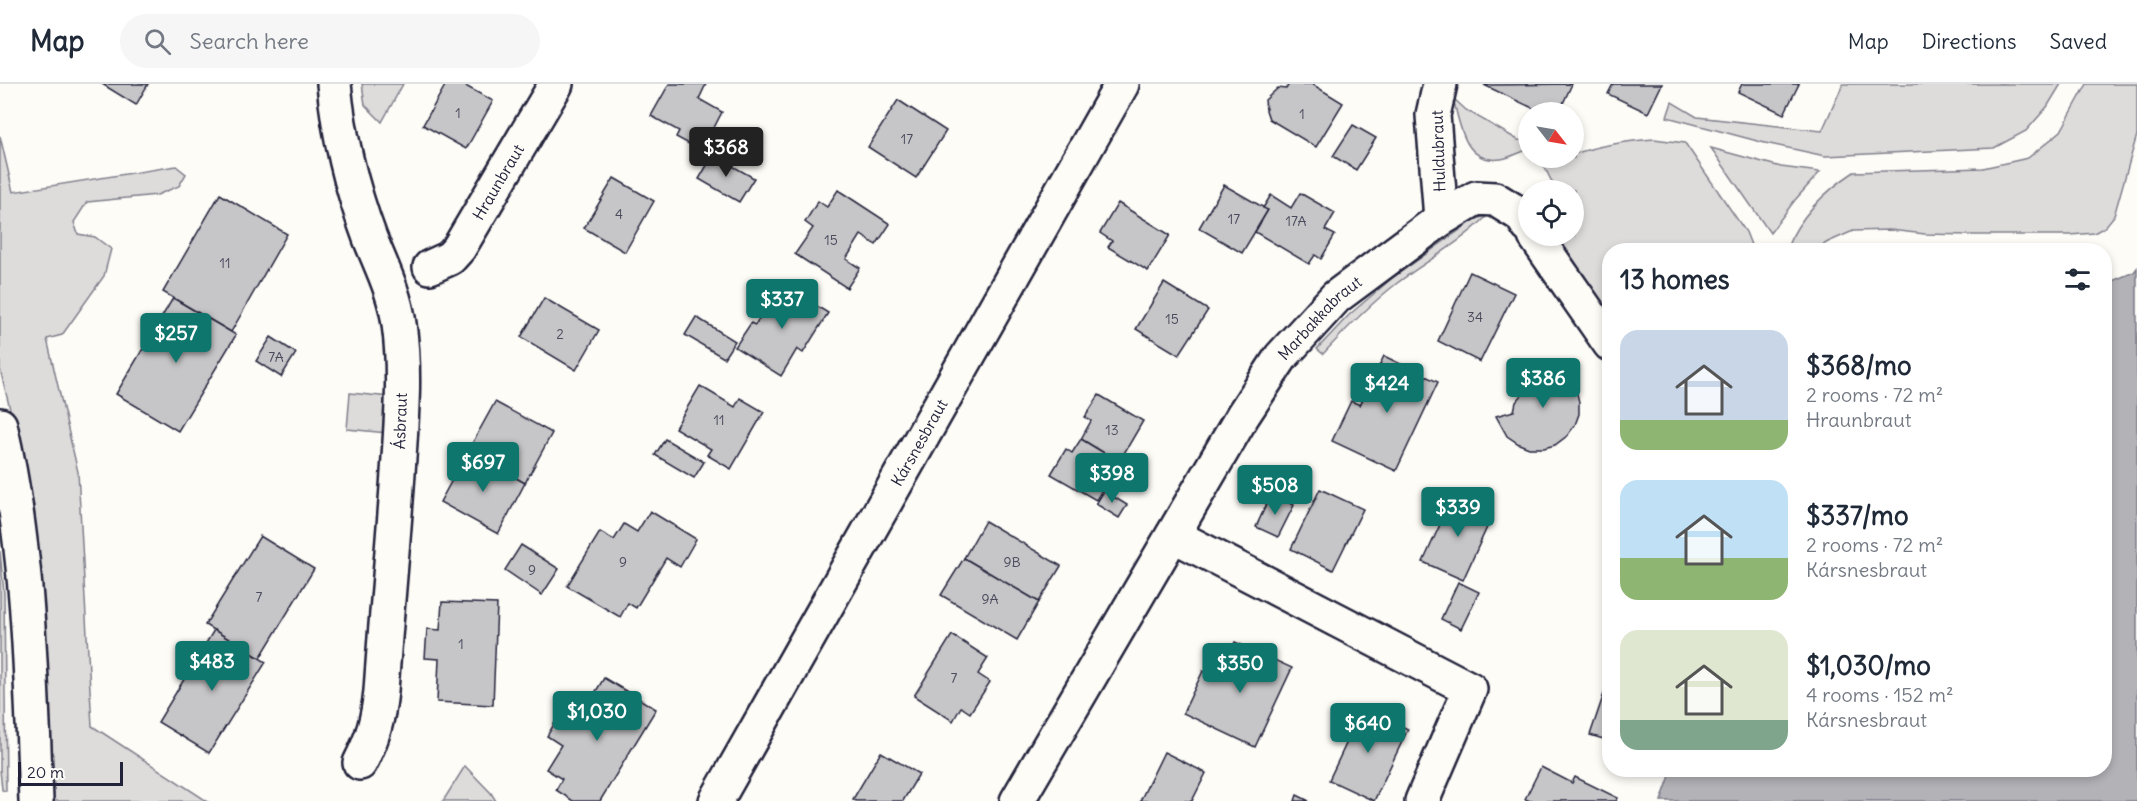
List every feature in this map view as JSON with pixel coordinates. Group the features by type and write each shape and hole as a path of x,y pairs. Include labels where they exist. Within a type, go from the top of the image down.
{"street":[{"name":"Ásbraut","path":"334,84 338,125 345,160 370,237 394,298 399,323 402,367 400,441 381,691 377,721 360,763"},
{"name":"Hraunbraut","path":"430,267 450,258 459,248 556,84"},
{"name":"Kársnesbraut","path":"716,801 1122,84"},
{"name":"Huldubraut","path":"1440,84 1433,116 1441,219"},
{"name":"Marbakkabraut","path":"1017,801 1243,415 1281,357 1336,297 1441,219 1476,198 1495,199 1518,213"},
{"path":"1542,246 1602,332"},
{"path":"0,425 11,472 28,610 36,801"},
{"path":"1173,534 1470,689 1422,801"}],"shaded area":[{"path":"362,84 403,84 382,122 365,105"},
{"path":"1843,84 2061,84 2047,107 2026,131 1994,148 1825,156 1667,117 1672,102 1697,117 1822,131"},
{"path":"2087,84 2137,84 2137,135 2114,216 2105,227 2094,233 1970,235 1925,234 1890,230 1853,231 1826,243 1789,243 1805,216 1814,206 1854,172 1983,168 2028,158 2061,131"},
{"path":"1453,98 1466,110 1518,140 1518,154 1501,159 1489,159 1479,155 1471,149 1462,130"},
{"path":"0,136 13,192 176,166 186,174 179,186 157,195 87,202 74,222 78,234 95,237 111,249 104,276 62,335 47,339 78,472 92,726 207,801 54,801 50,706 34,506 0,369"},
{"path":"1654,139 1685,143 1746,232 1750,243 1602,243 1602,313 1554,246 1584,246 1584,180 1551,180 1545,168 1584,168 1584,151 1603,146"},
{"path":"1711,148 1781,167 1820,172 1770,233"},
{"path":"1488,215 1455,243 1386,292 1323,354 1317,349 1349,315 1391,279 1474,220"},
{"path":"2137,268 2137,801 1661,801 1670,777 2112,777 2112,281 2134,272"},
{"path":"350,393 390,397 387,433 347,429"},
{"path":"0,551 4,593 6,791 2,790 0,770"},
{"path":"465,766 491,793 496,801 443,801"}],"building":[{"path":"102,84 148,84 136,105"},
{"path":"446,84 462,84 493,101 466,149 423,125"},
{"path":"669,84 706,84 699,99 722,112 702,151 676,137 679,131 651,116"},
{"path":"1289,84 1312,84 1343,103 1316,147 1269,119 1265,100 1278,88 1286,89"},
{"path":"1572,84 1564,102 1520,102 1484,85"},
{"path":"1613,84 1662,84 1648,113 1608,94"},
{"path":"1742,84 1799,84 1784,114 1738,92"},
{"path":"898,100 946,131 916,178 868,147"},
{"path":"1353,125 1376,138 1356,170 1333,156"},
{"path":"713,155 754,178 739,202 699,179"},
{"path":"614,178 654,201 625,252 584,228"},
{"path":"1224,185 1268,210 1242,253 1199,228"},
{"path":"838,190 890,224 876,245 861,235 846,259 860,268 847,288 795,254 813,228 805,222 818,201 827,207"},
{"path":"1300,193 1335,213 1325,230 1335,235 1321,259 1315,255 1309,264 1255,232 1268,210 1263,208 1271,195 1291,208"},
{"path":"220,194 287,234 231,332 163,292"},
{"path":"1118,203 1170,235 1148,271 1108,247 1112,241 1100,233"},
{"path":"1470,272 1514,293 1480,362 1438,341"},
{"path":"1164,283 1208,310 1179,355 1136,329"},
{"path":"781,284 828,313 803,353 797,349 781,376 735,347 751,323 755,325"},
{"path":"173,298 236,335 178,431 116,394"},
{"path":"544,298 599,330 576,370 521,337"},
{"path":"696,317 735,341 724,358 685,335"},
{"path":"271,337 296,353 281,377 256,361"},
{"path":"1384,356 1438,382 1396,471 1332,441 1351,401 1360,405"},
{"path":"1539,364 1553,367 1567,376 1576,389 1579,414 1567,436 1555,445 1529,448 1507,436 1496,416 1514,411 1516,402 1528,388 1519,373 1523,367"},
{"path":"700,386 735,407 740,398 764,412 731,469 707,455 711,449 675,428"},
{"path":"1099,395 1143,421 1119,462 1081,439 1091,421 1085,417"},
{"path":"495,402 552,433 525,483 468,451"},
{"path":"665,439 704,462 694,478 655,455"},
{"path":"1081,439 1119,462 1096,500 1051,474 1066,449 1072,453"},
{"path":"468,451 525,483 498,534 440,502"},
{"path":"1320,489 1363,509 1333,570 1291,549"},
{"path":"1104,491 1127,505 1119,518 1096,504"},
{"path":"1271,494 1294,505 1278,537 1256,527"},
{"path":"1453,496 1493,514 1463,580 1423,562"},
{"path":"650,511 696,539 680,567 666,558 636,608 628,603 620,617 567,586 600,532 614,540 624,524 637,532"},
{"path":"985,521 1061,566 1039,602 964,558"},
{"path":"260,536 314,569 260,658 205,625"},
{"path":"521,545 559,569 542,595 505,570"},
{"path":"964,558 1039,602 1017,640 941,595"},
{"path":"1458,582 1479,592 1461,629 1441,619"},
{"path":"442,602 497,604 493,705 437,702 439,659 425,658 427,629 440,630"},
{"path":"214,630 266,662 209,753 158,722"},
{"path":"952,635 988,658 978,674 990,682 970,713 961,707 953,721 914,696"},
{"path":"1235,642 1292,668 1255,747 1183,713 1203,671 1218,678"},
{"path":"604,678 656,709 600,801 573,801 556,790 562,779 546,769 561,745 547,736 565,706 581,716"},
{"path":"1602,700 1602,739 1590,735"},
{"path":"1363,708 1408,729 1374,801 1329,780"},
{"path":"881,752 919,774 903,801 856,801 853,799"},
{"path":"1164,752 1206,773 1192,801 1140,801"},
{"path":"1541,767 1572,783 1575,777 1618,798 1616,801 1530,801 1525,799"},
{"path":"1297,795 1309,801 1295,801"}]}
